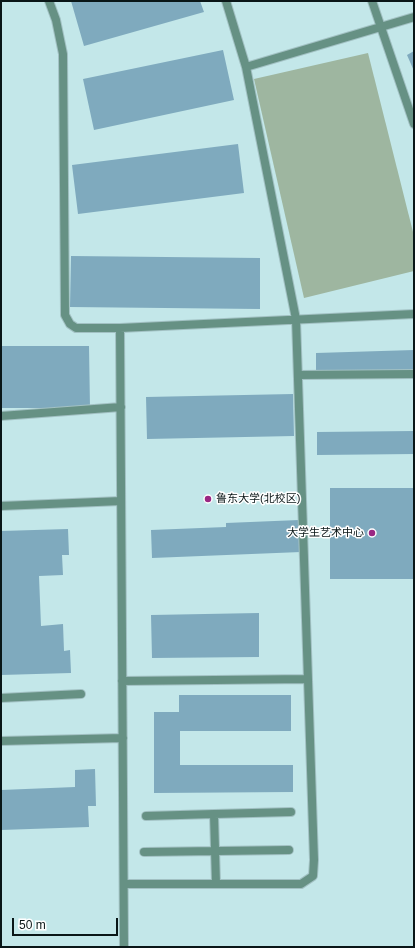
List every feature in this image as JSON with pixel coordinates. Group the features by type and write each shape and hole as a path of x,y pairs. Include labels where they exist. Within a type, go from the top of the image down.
{"lane":[{"path":"49,1 56,20 63,54 65,315 70,324 76,328 120,328 414,314"},
{"path":"124,884 301,884 313,876 314,860 296,319 246,67 226,1"},
{"path":"372,1 414,124"},
{"path":"246,67 414,17"},
{"path":"120,328 124,947"},
{"path":"298,375 414,374"},
{"path":"1,416 121,407"},
{"path":"1,506 121,501"},
{"path":"122,681 308,679"},
{"path":"1,698 81,694"},
{"path":"1,741 123,738"},
{"path":"146,816 291,812"},
{"path":"214,814 216,884"},
{"path":"144,852 290,850"}],"green space":[{"path":"368,53 414,236 414,271 304,298 254,79"}],"building":[{"path":"71,1 200,1 204,12 84,46"},
{"path":"223,50 234,100 94,130 83,79"},
{"path":"414,51 414,71 407,55"},
{"path":"238,144 244,193 78,214 72,165"},
{"path":"71,256 260,258 260,309 70,307"},
{"path":"1,346 89,346 90,408 1,408"},
{"path":"414,350 414,371 316,373 316,353"},
{"path":"293,394 294,436 147,439 146,397"},
{"path":"414,431 414,454 317,455 317,432"},
{"name":"大学生艺术中心","path":"330,488 414,488 414,579 330,579"},
{"path":"299,520 301,552 152,558 151,530 226,527 226,523"},
{"path":"68,529 69,555 62,555 63,575 39,576 41,626 63,624 64,651 70,650 71,673 1,675 1,531"},
{"path":"259,613 259,657 152,658 151,615"},
{"path":"179,695 291,695 291,731 180,731 180,765 293,765 293,792 154,793 154,712 179,712"},
{"path":"95,769 96,806 88,806 89,827 1,830 1,790 75,787 75,770"}],"place":[{"name":"鲁东大学(北校区)","path":"208,499"},
{"name":"大学生艺术中心","path":"372,533"}]}
